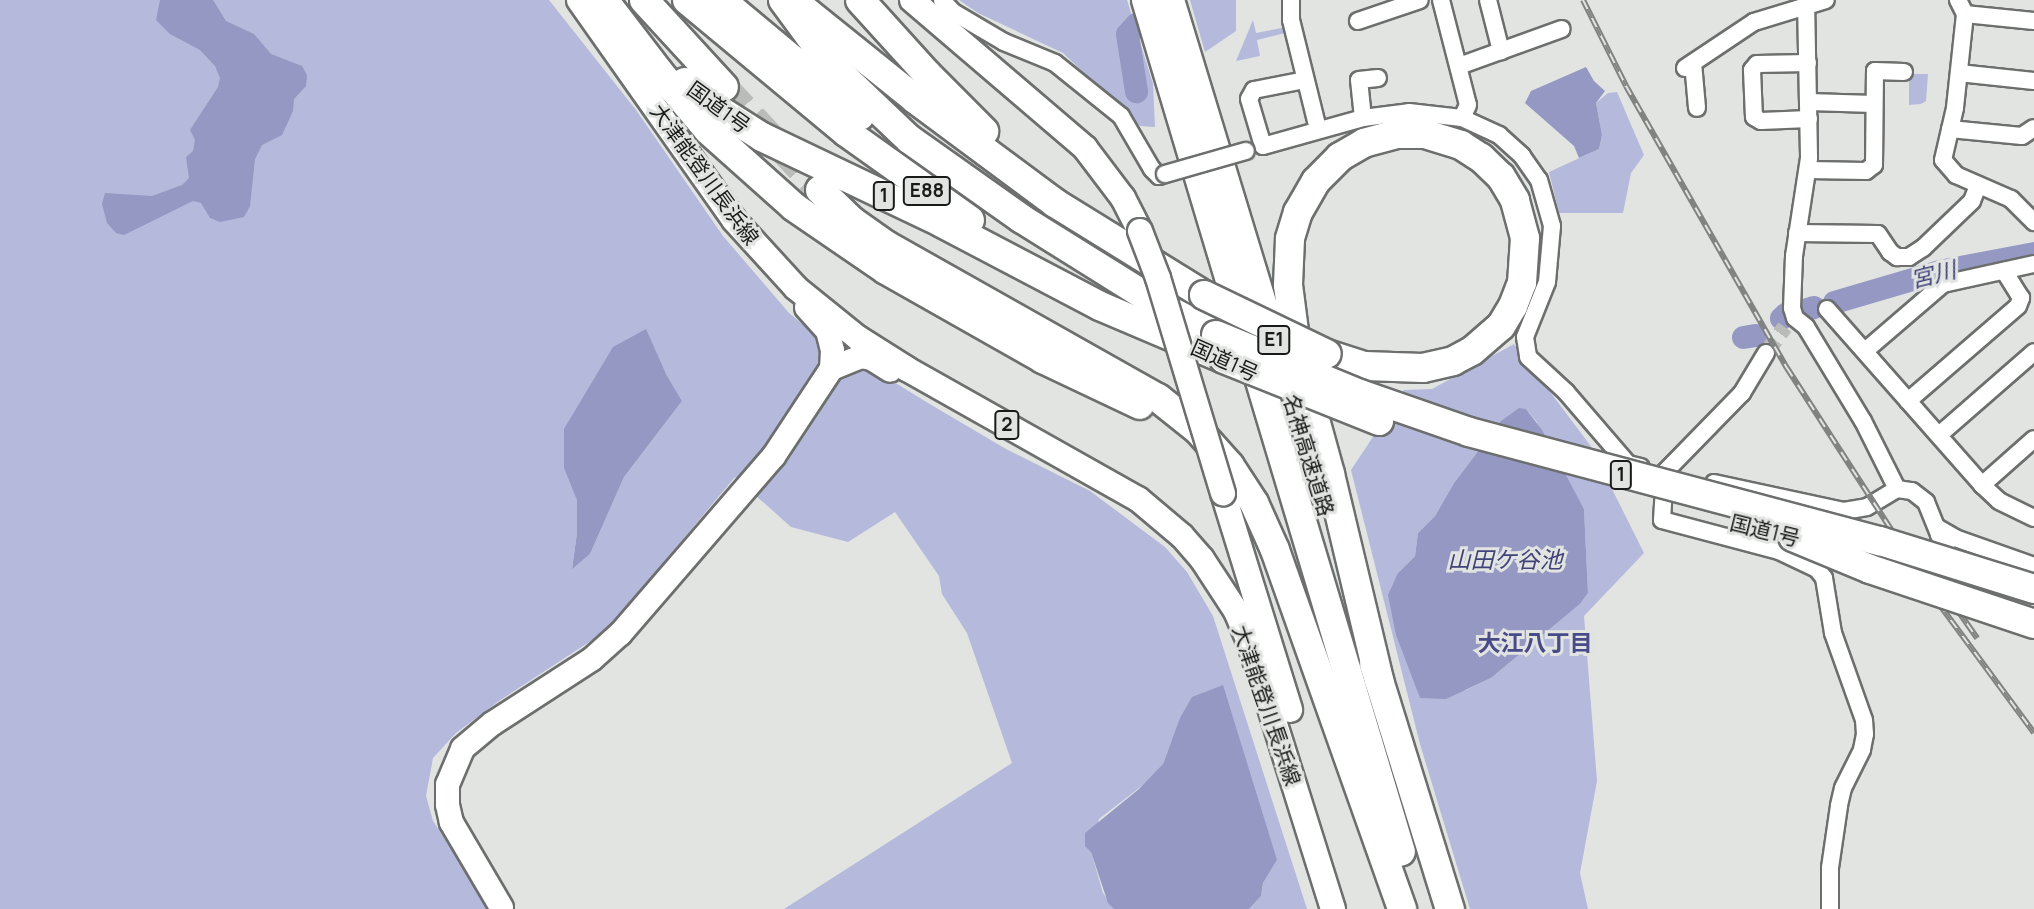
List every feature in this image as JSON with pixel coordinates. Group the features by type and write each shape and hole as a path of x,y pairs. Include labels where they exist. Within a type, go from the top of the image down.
{"highway":[{"path":"604,0 667,83 708,130 794,207 852,249 922,291 1043,359 1182,428 1215,454 1233,489"},
{"name":"国道1号","path":"610,0 680,78 733,120 1100,306 1469,432 1777,505 1880,541 2034,589"},
{"path":"644,0 724,87"},
{"name":"E88","path":"687,0 806,101 939,200 1056,274 1211,346"},
{"name":"E88","path":"721,0 859,116 954,183 1067,255 1161,306"},
{"name":"国道1号","path":"783,0 812,42 855,90 919,146 1022,219 1161,306 1211,346 1343,409 1453,446 1786,544 1935,575 2034,608"},
{"path":"792,0 915,99 1007,167 1134,239"},
{"path":"860,0 927,74 985,132 1053,192 1134,239 1204,295 1327,354 1365,366 1423,368 1453,361 1472,351 1501,326 1522,283 1525,238 1515,200 1501,177 1481,158 1450,141 1424,134 1397,134 1364,143 1340,157 1316,181 1298,212 1290,239 1288,285 1297,354 1330,474 1379,680"},
{"name":"名神高速道路","path":"1146,0 1419,909"},
{"name":"名神高速道路","path":"1170,0 1450,909"},
{"path":"820,190 852,221 886,245 1158,398 1198,430 1233,489 1275,550 1402,909"},
{"path":"1777,505 1880,527 2034,573"},
{"path":"1786,544 2034,624"}],"main road":[{"name":"大津能登川長浜線","path":"579,0 734,220 780,271 858,338 942,389 1138,499 1182,536 1202,559 1236,611 1249,640 1333,909"},
{"name":"大津能登川長浜線","path":"912,0 1085,148 1122,198 1134,239 1158,278 1233,489 1349,909"}],"street":[{"path":"942,0 976,27 1055,63 1073,77 1121,117 1159,176 1363,118 1409,113 1462,118 1499,135 1522,156 1539,180 1547,201 1552,253 1547,282 1525,337 1528,357 1566,392 1628,464 1665,472 1777,505 1857,510 1897,489 1920,495 1981,613 2034,634"},
{"path":"1291,0 1291,20 1318,129"},
{"path":"1357,21 1420,0"},
{"path":"1441,0 1468,105 1462,118"},
{"path":"1488,0 1501,51"},
{"path":"1697,108 1689,65 1754,22 1807,3 1826,0"},
{"path":"1807,3 1808,170 1797,233 1790,322 1806,327 1849,398 1897,489"},
{"path":"2034,21 1962,7 1959,74 1944,150 1946,167 1956,176 2011,200 2034,222"},
{"path":"1459,66 1562,29"},
{"path":"1808,63 1757,64 1752,70 1754,117 1761,121 1809,119"},
{"path":"1808,170 1866,171 1874,165 1875,71 1903,72"},
{"path":"1959,74 2034,81"},
{"path":"1363,118 1359,80 1378,78"},
{"path":"1263,146 1249,99 1254,90 1306,80"},
{"path":"1809,102 1874,104"},
{"path":"1950,129 2022,136 2034,128"},
{"path":"1797,233 1878,234 1897,257 1909,257 1923,248 1972,201 1978,185"},
{"path":"1865,351 1943,284 2034,264"},
{"path":"501,907 452,822 447,804 452,765 462,748 492,723 591,659 620,633 773,456 831,368 832,350 827,330 780,271"},
{"path":"1908,401 2018,306 2021,298 2004,271"},
{"path":"1827,309 1982,485 2013,510 2034,518"},
{"path":"1939,435 2034,352"},
{"path":"1766,353 1742,393 1665,472 1662,520 1786,544 1824,578 1833,633 1864,720 1863,750 1843,788 1839,806 1830,868 1830,909"},
{"path":"831,368 860,356 872,358 915,382 942,389"},
{"path":"1982,485 2034,439"},
{"path":"1777,505 1786,544"},
{"path":"1938,528 1955,538 2034,566"}],"shaded area":[{"path":"0,0 549,0 636,110 723,236 789,313 811,331 928,403 1006,449 1090,491 1165,547 1187,572 1213,616 1307,909 1249,909 1261,896 1263,883 1277,860 1172,740 1163,764 1152,778 1099,819 1091,852 1103,893 1114,909 784,909 1012,763 967,633 942,594 939,576 895,512 848,542 791,527 735,477 606,631 499,701 456,733 433,758 426,796 433,821 492,909 0,909","holes":["666,374 682,401 624,477 590,554 572,568 577,533 577,500"]},
{"path":"959,0 1127,0 1153,84 1155,127 1140,126 1063,53 978,13"},
{"path":"1190,0 1236,0 1236,31 1205,52"},
{"path":"1253,20 1256,33 1287,27 1289,32 1257,40 1260,56 1236,61"},
{"path":"1909,74 1928,74 1926,101 1921,104 1909,105"},
{"path":"1617,92 1644,155 1631,173 1623,213 1559,213 1549,172 1599,149 1602,135 1596,103 1608,93"},
{"path":"1514,344 1590,445 1644,553 1584,616 1597,781 1580,873 1588,909 1470,909 1420,744 1351,470 1404,390 1432,389","holes":["1526,409 1536,421 1584,509 1588,593 1580,604 1491,678 1466,690 1420,698 1410,666 1398,573 1415,556 1418,533 1435,516 1454,483 1501,421"]}],"water":[{"path":"160,0 213,0 226,21 254,34 271,54 302,66 307,75 306,86 294,99 293,111 282,135 262,145 255,159 250,206 244,217 220,222 210,218 201,203 193,201 124,235 116,233 107,223 102,204 105,193 152,196 182,185 189,178 186,157 193,151 195,140 190,130 218,87 220,78 215,66 200,50 170,34 156,20"},
{"path":"1586,67 1594,81 1605,91 1596,103 1602,135 1599,149 1579,158 1574,146 1525,103 1531,91"},
{"path":"646,329 666,374 682,401 624,477 590,554 572,569 577,533 577,500 564,468 564,429 613,347"},
{"name":"山田ケ谷池","path":"1519,408 1526,409 1542,430 1584,509 1588,593 1580,604 1491,678 1446,699 1420,698 1396,635 1388,595 1398,573 1415,556 1418,533 1435,516 1454,483 1501,421"},
{"path":"1223,685 1277,860 1263,883 1261,896 1249,909 1114,909 1108,903 1091,852 1085,846 1085,833 1139,789 1163,764 1180,718 1192,697"}],"waterway":[{"path":"1136,24 1127,34 1136,91"},
{"name":"宮川","path":"1834,302 1939,271 2034,253"},
{"name":"宮川","path":"1801,311 1813,307"},
{"name":"宮川","path":"1781,318 1785,314"},
{"name":"宮川","path":"1743,337 1756,335"}],"tunnel":[{"path":"724,87 820,190"},
{"path":"1766,353 1785,327"}],"railway":[{"path":"1583,0 1626,86 1787,368 1939,604 2034,733"},
{"path":"1921,558 1977,638"}],"district":[{"name":"大江八丁目","path":"1535,642"}]}
